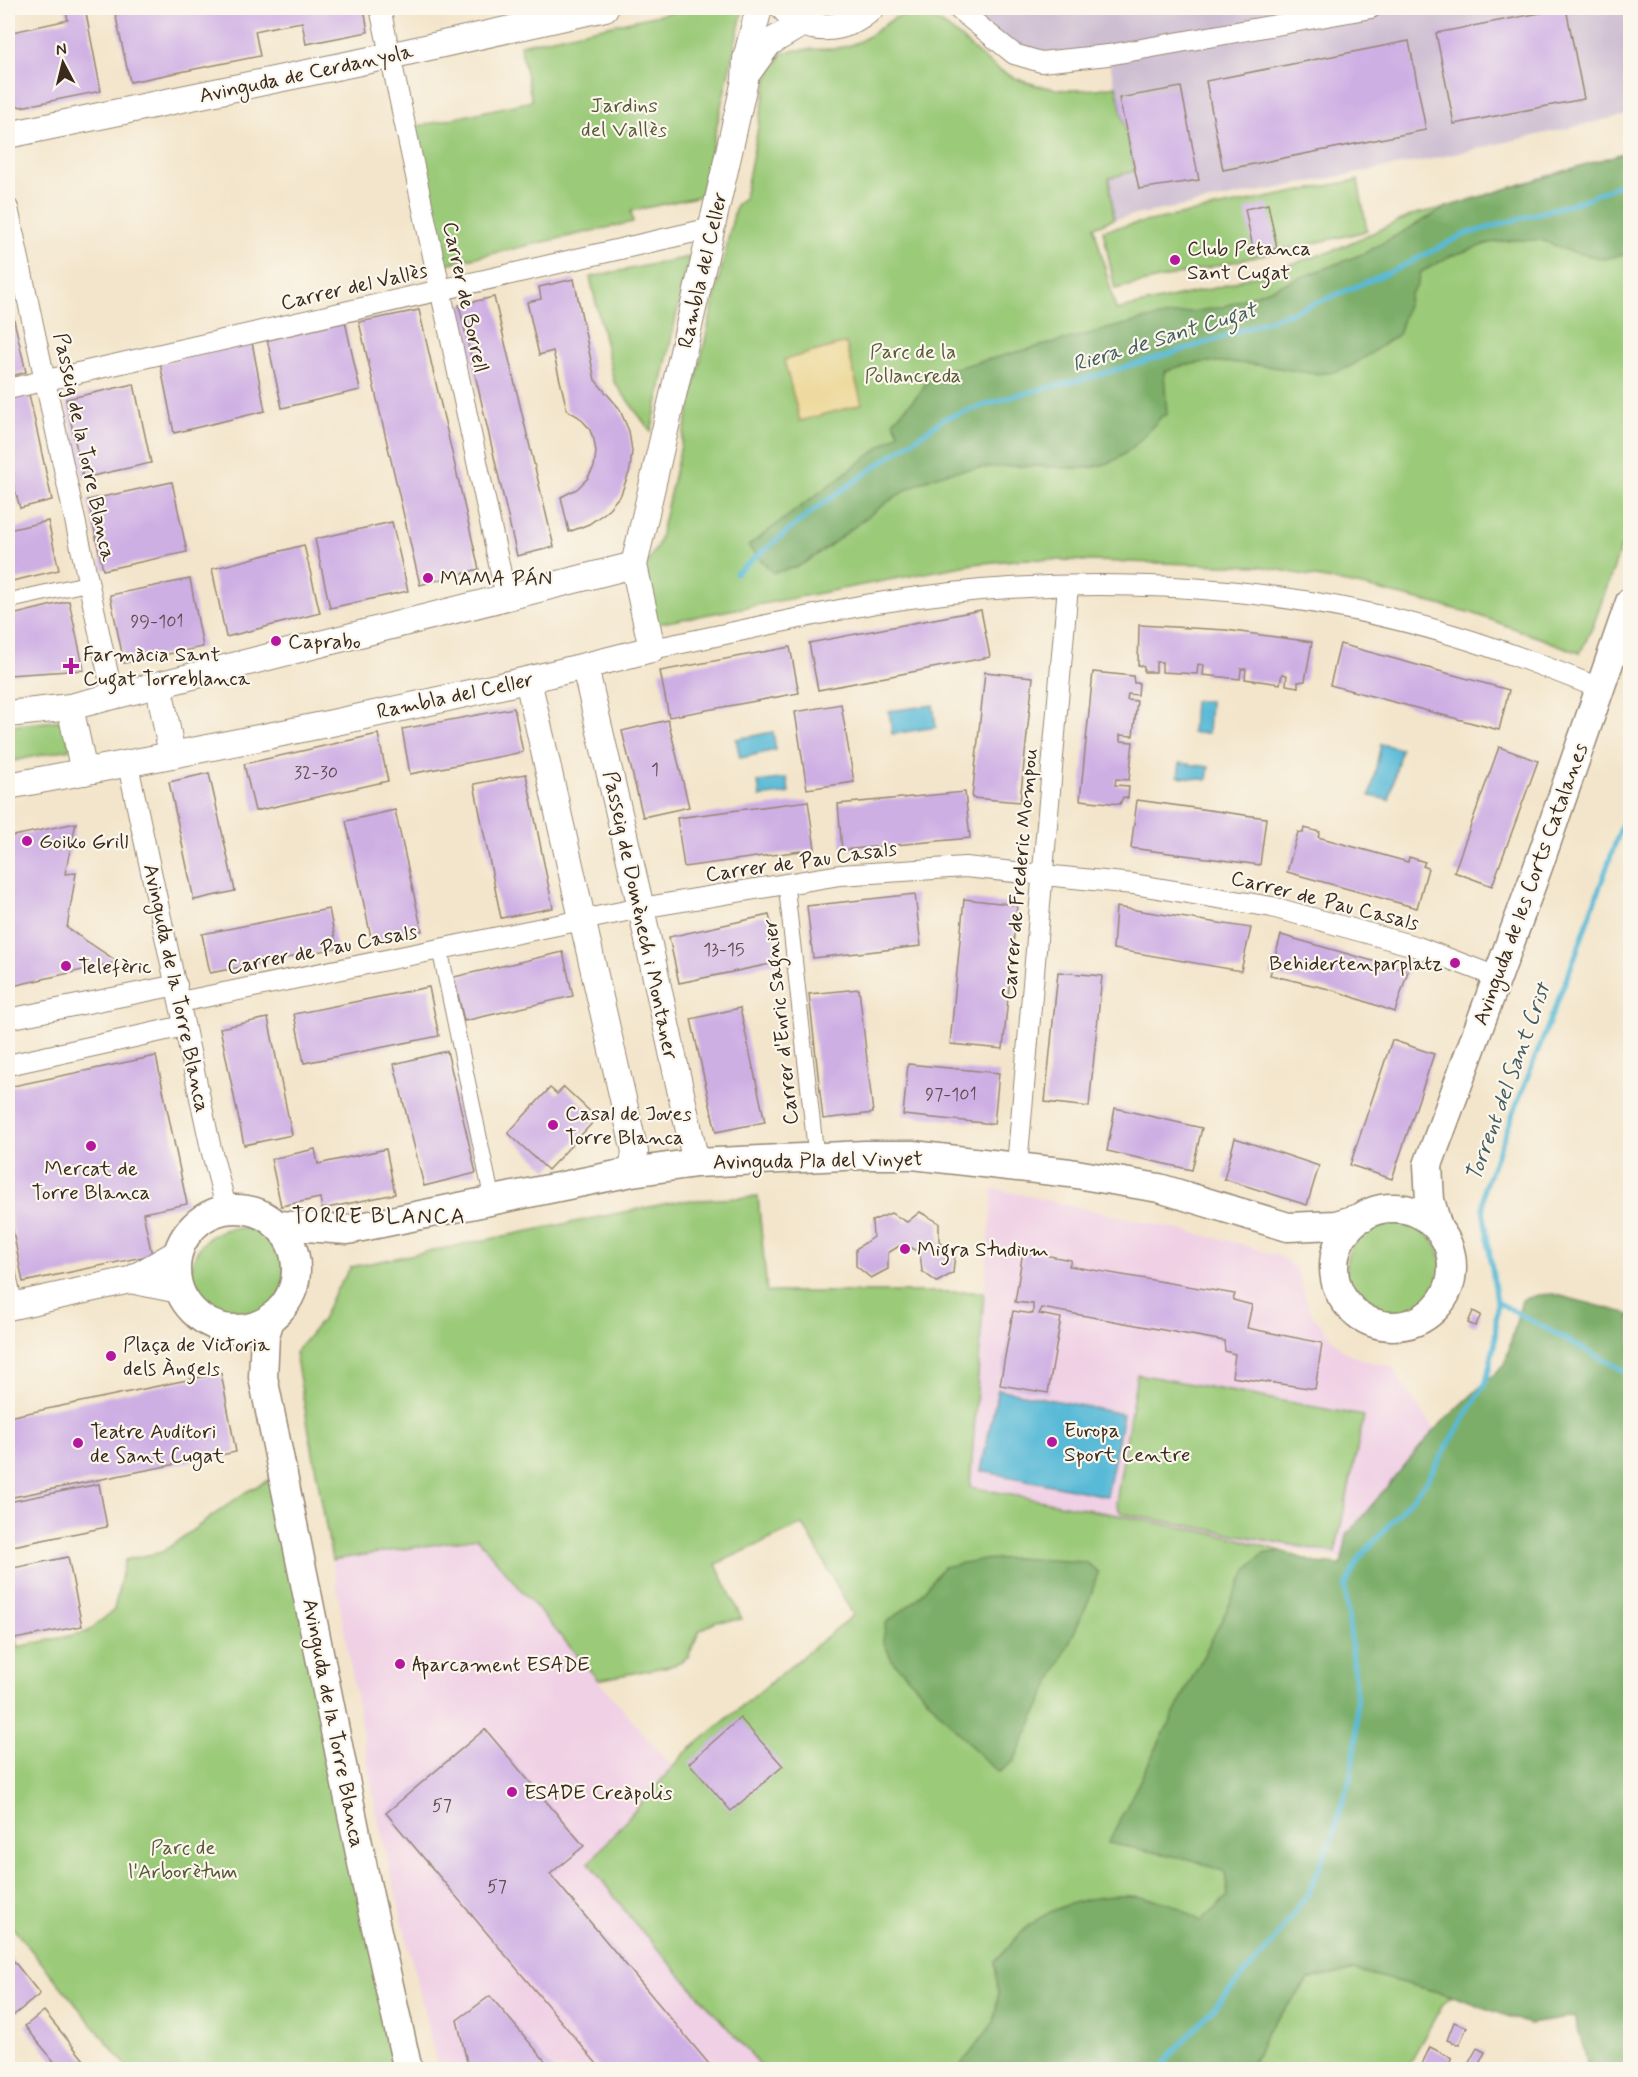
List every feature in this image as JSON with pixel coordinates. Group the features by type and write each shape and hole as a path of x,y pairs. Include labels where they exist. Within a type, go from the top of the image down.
{"main road":[{"name":"Avinguda de les Corts Catalanes","path":"1438,1228 1430,1200 1428,1165 1538,867 1630,602"},
{"name":"Avinguda Pla del Vinyet","path":"279,1226 347,1230 632,1172 696,1163 816,1155 913,1155 1017,1166 1159,1188 1288,1227 1336,1225 1374,1212"},
{"name":"Avinguda de les Corts Catalanes","path":"1374,1212 1428,1165"},
{"path":"1412,1210 1428,1218 1438,1228 1450,1253 1452,1269 1443,1300 1432,1312 1418,1321 1394,1326 1370,1322 1346,1302 1338,1287 1335,1272 1342,1236 1374,1212 1412,1210"},
{"path":"227,1211 257,1213 279,1226 291,1241 297,1256 297,1270 291,1292 271,1317 250,1328 224,1327 194,1311 179,1290 175,1264 177,1253 192,1230 206,1218 227,1211"},
{"name":"Avinguda Pla del Vinyet","path":"1288,1227 1317,1250 1335,1272"},
{"name":"Avinguda Pla del Vinyet","path":"297,1270 325,1242 347,1230"},
{"name":"Avinguda de la Torre Blanca","path":"271,1317 265,1335 263,1377 408,2070"},
{"name":"Avinguda de la Torre Blanca","path":"224,1327 263,1377"}],"street":[{"name":"Carrer de Borrell","path":"380,8 388,56 506,597"},
{"name":"Avinguda de Cerdanyola","path":"8,135 605,8"},
{"name":"Rambla del Celler","path":"8,786 128,765 528,680 652,649 634,565 712,228 745,80 746,59 759,8"},
{"path":"793,15 820,28 839,27 856,20 871,8"},
{"path":"957,8 1014,54 1041,62 1108,55 1371,8"},
{"name":"Rambla del Celler","path":"745,80 753,61 793,15"},
{"name":"Passeig de la Torre Blanca","path":"8,208 113,697"},
{"name":"Carrer del Vallès","path":"8,389 712,228"},
{"path":"8,714 70,707 113,697 634,565"},
{"path":"8,601 89,583"},
{"path":"652,649 873,604 993,591 1068,586 1131,586 1252,592 1348,609 1453,635 1599,688"},
{"name":"Carrer de Frederic Mompou","path":"1017,1166 1068,586"},
{"name":"Passeig de Domènech i Montaner","path":"585,667 641,908 696,1163"},
{"path":"528,680 580,921 635,1152 632,1172"},
{"path":"159,686 172,755"},
{"path":"70,707 84,772"},
{"name":"Avinguda de la Torre Blanca","path":"128,765 184,1026 227,1211"},
{"name":"Carrer de Pau Casals","path":"8,1019 440,950 641,908 840,875 965,867 1133,884 1272,907 1418,947 1497,977"},
{"name":"Carrer d'Enric Sagnier","path":"786,884 816,1155"},
{"path":"440,950 492,1199"},
{"path":"8,1065 184,1026"},
{"path":"8,1272 11,1306 130,1280 177,1253"},
{"path":"130,1280 179,1290"}],"shaded area":[{"path":"957,8 1630,8 1630,114 1432,159 1114,219 1109,178 1135,171 1108,55 1041,62"},
{"path":"993,1188 1238,1243 1283,1258 1296,1269 1310,1312 1341,1349 1361,1360 1391,1366 1434,1430 1347,1534 1342,1559 969,1487"},
{"name":"ESADE Creàpolis","path":"477,1538 672,1767 589,1863 632,1920 764,2069 438,2069 377,1816 332,1560"}],"green space":[{"name":"Jardins del Vallès","path":"691,8 740,8 742,13 701,196 631,211 633,222 445,264 414,127 532,101 520,45"},
{"name":"Parc de la Pollancreda","path":"909,13 935,20 1000,70 1027,82 1071,90 1116,86 1135,171 1109,178 1114,219 1094,227 1116,310 1219,287 1332,251 1415,214 1447,207 1630,151 1630,522 1593,626 1580,653 1472,613 1362,586 1259,566 1026,559 973,564 657,624 644,569 659,542 736,205 744,199 768,77 784,52 844,47 869,36 895,18"},
{"path":"1630,151 1630,253 1604,259 1569,251 1541,240 1490,243 1451,256 1421,272 1417,286 1411,292 1398,335 1342,370 1313,373 1220,362 1177,367 1164,372 1167,415 1162,416 1132,447 1111,462 1081,468 1009,466 978,468 928,479 892,499 809,560 797,567 773,573 748,546 899,433 893,421 919,394 932,374 1146,319 1223,307 1365,253 1447,207"},
{"name":"Club Petanca Sant Cugat","path":"1358,180 1367,231 1115,289 1103,230"},
{"path":"689,257 651,432 614,382 590,277"},
{"path":"65,720 70,749 8,762 8,726"},
{"path":"758,1197 767,1292 984,1292 970,1487 1232,1537 1281,1551 1260,1563 1313,1784 1098,2069 764,2069 632,1920 589,1863 684,1754 853,1615 803,1524 716,1564 742,1619 716,1622 700,1630 688,1657 674,1665 598,1680 477,1538 332,1560 295,1353 322,1320 332,1297 351,1267 679,1201"},
{"path":"1394,1221 1412,1224 1428,1235 1439,1251 1442,1269 1439,1287 1428,1303 1412,1314 1394,1317 1376,1314 1360,1303 1349,1287 1346,1269 1349,1251 1360,1235 1376,1224"},
{"path":"238,1228 256,1232 271,1242 281,1257 285,1275 281,1293 271,1308 256,1318 238,1322 220,1318 205,1308 195,1293 191,1275 195,1257 205,1242 220,1232"},
{"path":"1553,1294 1630,1314 1630,2069 1589,2069 1575,2017 1529,2024 1453,1996 1354,1970 1308,1980 1267,2032 1250,2069 958,2069 994,2022 998,1995 995,1961 1024,1930 1039,1919 1073,1903 1092,1898 1131,1896 1168,1903 1201,1921 1228,1896 1225,1872 1193,1860 1108,1843 1247,1570 1263,1554 1281,1551 1316,1563 1341,1565 1347,1535 1434,1430 1505,1364 1522,1300 1538,1295"},
{"path":"1137,1374 1364,1416 1335,1553 1121,1513 1116,1503"},
{"name":"Parc de l'Arborètum","path":"282,1473 407,2069 129,2069 8,1922 8,1633 15,1639 18,1647 87,1632 114,1610 125,1560 162,1552 246,1492"},
{"path":"1014,1558 1086,1562 1098,1572 1090,1598 1014,1761 999,1772 984,1760 892,1660 883,1641 886,1623 917,1599 943,1567 979,1560"},
{"path":"1355,1970 1453,1996 1444,2002 1406,2069 1250,2070 1267,2032 1308,1980"}],"sand":[{"path":"846,343 862,404 800,421 784,360"}],"water":[{"path":"1194,701 1210,701 1208,733 1192,733"},
{"path":"933,705 936,727 892,734 889,711"},
{"path":"773,732 776,750 740,758 736,739"},
{"path":"1381,744 1401,749 1389,800 1370,796"},
{"path":"1180,763 1209,767 1207,780 1178,776"},
{"path":"787,778 789,793 760,797 758,782"},
{"name":"Europa Sport Centre","path":"998,1389 1123,1414 1107,1496 981,1471"}],"building":[{"path":"65,8 85,8 101,91 21,107 10,103 8,101 8,33 68,20"},
{"path":"114,8 364,8 368,32 306,44 302,22 278,26 255,31 260,56 130,82"},
{"path":"1566,8 1584,99 1454,124 1436,33"},
{"path":"1409,41 1426,130 1223,170 1206,81"},
{"path":"1181,87 1199,180 1139,189 1119,98"},
{"path":"1268,204 1277,248 1254,253 1245,209"},
{"path":"574,279 595,380 619,408 629,431 632,451 630,470 621,494 606,512 589,524 569,532 561,497 577,489 594,467 596,452 594,440 589,428 579,417 567,410 553,351 539,355 527,302 541,299 539,287"},
{"path":"8,294 26,372 8,377"},
{"path":"494,297 554,547 517,556 459,305"},
{"path":"419,310 479,569 420,585 359,322"},
{"path":"345,321 360,390 282,408 267,339"},
{"path":"252,342 265,411 174,433 160,363"},
{"path":"134,384 151,463 83,478 66,399"},
{"path":"29,394 52,500 20,508 8,465 8,398"},
{"path":"172,482 187,552 103,570 88,500"},
{"path":"48,521 59,570 8,582 8,530"},
{"path":"392,522 408,591 330,608 315,539"},
{"path":"304,545 320,613 226,637 212,569"},
{"path":"190,579 203,647 124,663 110,595"},
{"path":"69,601 84,670 8,675 8,616"},
{"path":"981,610 990,657 818,690 809,643"},
{"path":"1139,625 1226,630 1312,642 1305,681 1298,682 1298,687 1286,685 1287,675 1282,674 1280,684 1245,679 1246,669 1241,669 1240,679 1203,675 1204,665 1198,664 1197,674 1162,672 1162,662 1156,662 1156,672 1144,672 1144,667 1138,665"},
{"path":"1340,644 1509,690 1499,730 1330,685"},
{"path":"790,647 799,693 669,717 660,671"},
{"path":"985,672 1033,677 1020,802 972,798"},
{"path":"1093,672 1133,676 1134,683 1139,683 1138,695 1128,694 1127,700 1137,701 1133,736 1120,735 1120,741 1133,742 1129,780 1116,779 1115,785 1129,786 1128,798 1123,797 1120,804 1080,800"},
{"path":"841,704 854,782 807,789 795,712"},
{"path":"514,708 523,752 410,774 402,729"},
{"path":"668,720 689,807 643,817 622,731"},
{"path":"378,734 388,781 255,811 244,764"},
{"path":"1499,747 1538,761 1492,886 1454,872"},
{"path":"209,773 235,891 194,900 169,782"},
{"path":"526,774 553,908 501,918 474,784"},
{"path":"965,792 970,838 842,850 838,804"},
{"path":"1137,800 1266,818 1260,865 1131,848"},
{"path":"808,801 815,849 684,867 677,818"},
{"path":"395,810 422,931 372,942 346,821"},
{"path":"76,823 65,874 76,873 67,928 118,962 8,987 8,837"},
{"path":"1304,828 1320,832 1318,837 1408,862 1409,857 1425,862 1423,866 1428,868 1417,908 1287,872 1298,832 1303,833"},
{"path":"915,894 921,946 813,958 807,906"},
{"path":"964,899 1017,905 1003,1049 950,1044"},
{"path":"1116,907 1251,928 1241,971 1113,949"},
{"path":"329,909 337,948 210,973 202,934"},
{"path":"769,915 780,962 679,983 669,937"},
{"path":"1281,935 1408,971 1395,1012 1333,990 1270,975"},
{"path":"563,952 573,996 464,1021 454,977"},
{"path":"1058,972 1102,976 1089,1107 1045,1102"},
{"path":"429,987 439,1036 304,1063 294,1014"},
{"path":"859,989 873,1113 823,1119 809,994"},
{"path":"740,1008 765,1122 716,1132 691,1019"},
{"path":"268,1018 292,1135 244,1145 220,1028"},
{"path":"1392,1040 1434,1054 1392,1179 1350,1165"},
{"path":"447,1051 476,1173 424,1186 394,1064"},
{"name":"Mercat de Torre Blanca","path":"156,1056 187,1204 143,1213 152,1255 23,1282 8,1205 8,1087"},
{"path":"908,1064 999,1073 994,1124 903,1115"},
{"name":"Casal de Joves Torre Blanca","path":"564,1087 597,1118 548,1170 508,1133 550,1088 557,1094"},
{"path":"1115,1108 1202,1128 1192,1170 1107,1151"},
{"path":"1235,1138 1319,1166 1307,1205 1224,1179"},
{"path":"315,1149 318,1164 386,1149 395,1194 322,1209 320,1198 281,1206 271,1159"},
{"path":"920,1212 939,1223 939,1242 955,1254 953,1273 937,1282 922,1271 920,1253 904,1243 888,1253 888,1269 871,1278 856,1266 856,1249 873,1237 872,1221 891,1213 907,1222"},
{"path":"1023,1251 1071,1260 1069,1266 1235,1294 1233,1300 1252,1305 1247,1328 1322,1343 1315,1389 1232,1377 1235,1354 1225,1351 1224,1341 1042,1308 1039,1314 1061,1318 1048,1393 1000,1385 1013,1311 1033,1314 1033,1304 1015,1302"},
{"path":"1473,1311 1481,1315 1475,1326 1468,1323"},
{"name":"Teatre Auditori de Sant Cugat","path":"221,1373 236,1452 8,1498 8,1417"},
{"path":"99,1484 107,1527 8,1547 8,1502"},
{"path":"68,1557 82,1626 15,1639 8,1613 8,1569"},
{"path":"740,1718 783,1766 731,1811 689,1763"},
{"path":"485,1729 584,1846 550,1874 714,2070 602,2070 386,1813"},
{"path":"8,1954 40,1994 9,2019 8,2018"},
{"path":"490,1996 553,2070 469,2070 457,2020"},
{"path":"44,2011 88,2065 83,2070 61,2070 25,2026"},
{"path":"1454,2022 1467,2027 1459,2045 1447,2040"},
{"path":"1430,2047 1452,2058 1446,2070 1419,2070"},
{"path":"1477,2048 1485,2052 1476,2070 1465,2070"}],"waterway":[{"name":"Riera de Sant Cugat","path":"736,573 814,510 945,418 1017,395 1085,379 1212,341 1324,300 1397,269 1463,235 1581,201 1630,180"},
{"name":"Torrent del Sant Crist","path":"1161,2070 1170,2056 1269,1947 1309,1892 1332,1837 1350,1779 1357,1736 1356,1687 1345,1587 1358,1560 1426,1482 1486,1382 1495,1341 1497,1302 1483,1208 1484,1188 1576,954 1630,802"},
{"path":"1497,1302 1630,1374"}],"place":[{"name":"Club Petanca Sant Cugat","path":"1175,260"},
{"name":"MAMA PÁN","path":"428,578"},
{"name":"Caprabo","path":"276,641"},
{"name":"Farmàcia Sant Cugat Torreblanca","path":"71,666"},
{"name":"Goiko Grill","path":"27,841"},
{"name":"Behidertenparplatz","path":"1455,963"},
{"name":"Telefèric","path":"66,966"},
{"name":"Casal de Joves Torre Blanca","path":"553,1125"},
{"name":"Mercat de Torre Blanca","path":"91,1146"},
{"name":"Migra Studium","path":"905,1249"},
{"name":"Plaça de Victoria dels Àngels","path":"111,1356"},
{"name":"Europa Sport Centre","path":"1052,1442"},
{"name":"Teatre Auditori de Sant Cugat","path":"78,1443"},
{"name":"Aparcament ESADE","path":"400,1664"},
{"name":"ESADE Creàpolis","path":"512,1792"}],"district":[{"name":"TORRE BLANCA","path":"379,1215"}]}
